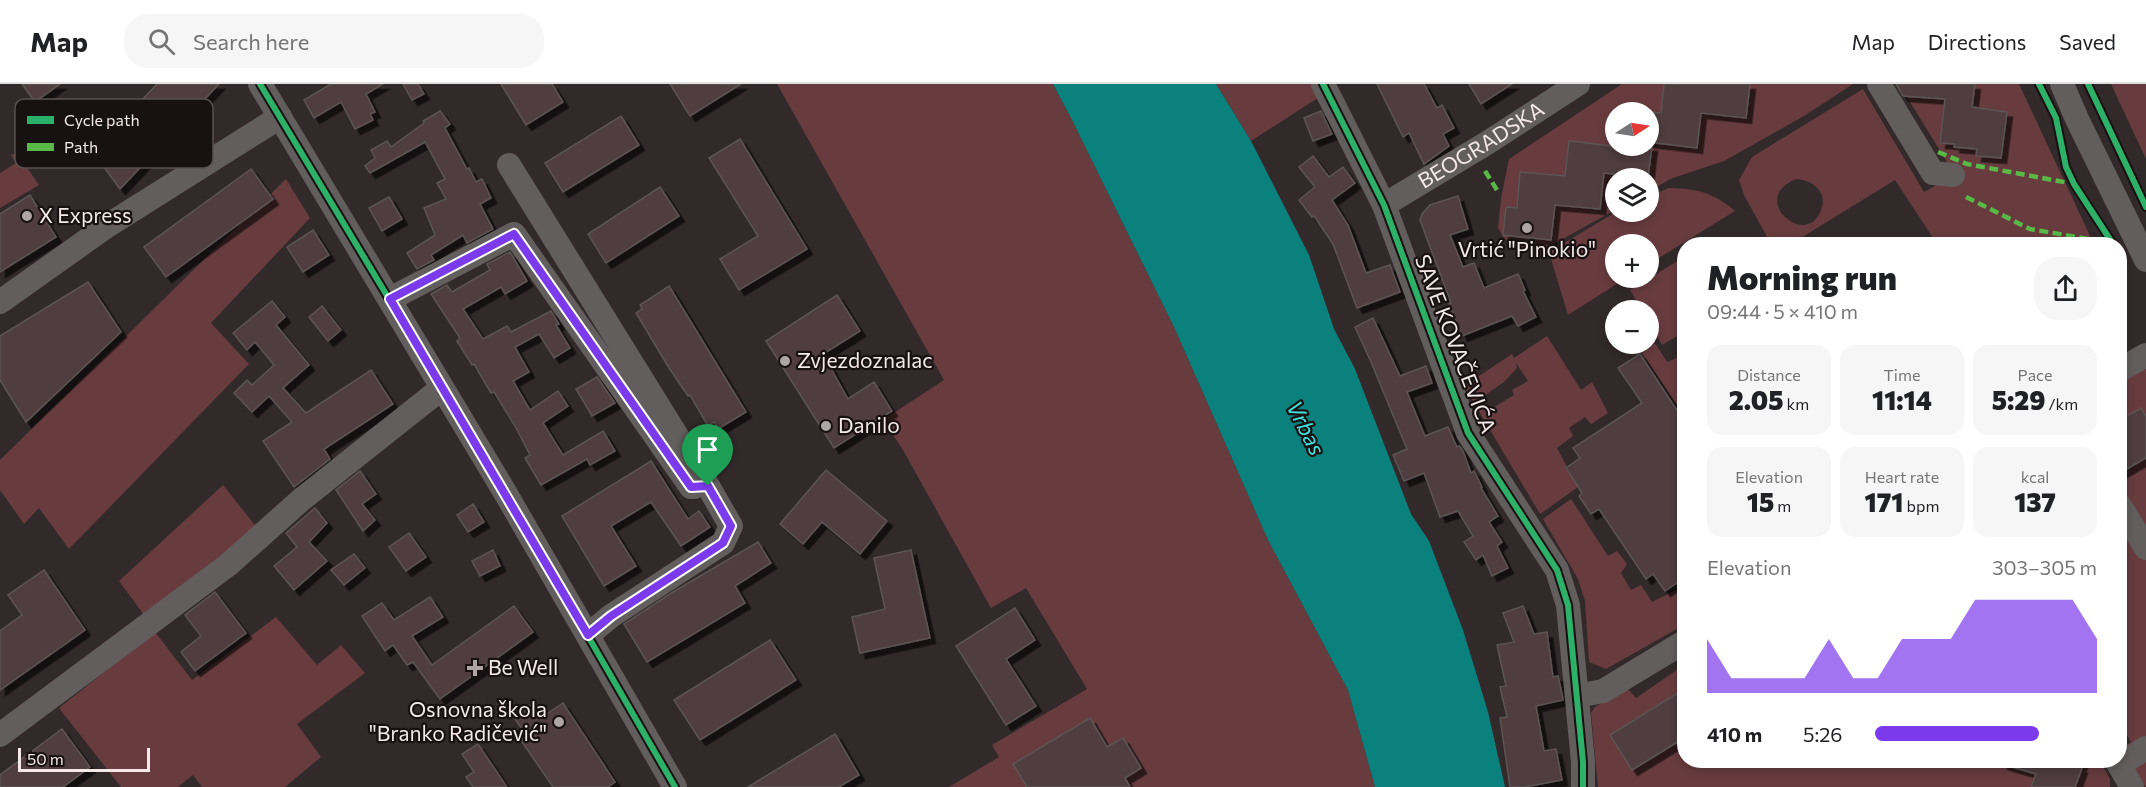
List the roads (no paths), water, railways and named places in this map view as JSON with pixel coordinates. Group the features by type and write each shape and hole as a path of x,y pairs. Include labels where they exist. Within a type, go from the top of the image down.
{"street":[{"path":"260,84 334,210 390,299 675,787"},
{"name":"SAVE KOVAČEVIĆA","path":"1323,84 1384,205 1468,433 1557,570 1568,605 1583,787"},
{"name":"BEOGRADSKA","path":"1384,205 1487,143 1578,84"},
{"path":"1879,84 1933,173 1953,176"},
{"path":"2062,84 2081,129 2146,261"},
{"path":"213,159 280,117"},
{"path":"509,165 731,526 723,543 611,616 588,635"},
{"path":"0,302 108,226 200,168"},
{"path":"390,299 514,234 691,487 708,486"},
{"path":"2127,366 2146,355"},
{"path":"0,735 228,565 302,499 442,388"},
{"path":"2127,517 2146,548"},
{"path":"1576,696 1603,691 1677,646"},
{"path":"2127,758 2146,748"},
{"path":"2120,768 2132,787"}],"water":[{"name":"Vrbas","path":"1053,84 1216,84 1251,141 1309,255 1334,329 1355,369 1411,514 1429,541 1463,630 1488,712 1505,787 1375,787 1348,690 1268,540 1174,327"}],"place":[{"name":"X Express","path":"27,216"},
{"name":"Vrtić \"Pinokio\"","path":"1527,228"},
{"name":"Zvjezdoznalac","path":"785,361"},
{"name":"Danilo","path":"826,426"},
{"name":"Be Well","path":"475,668"},
{"name":"Osnovna škola \"Branko Radičević\"","path":"559,722"}]}
